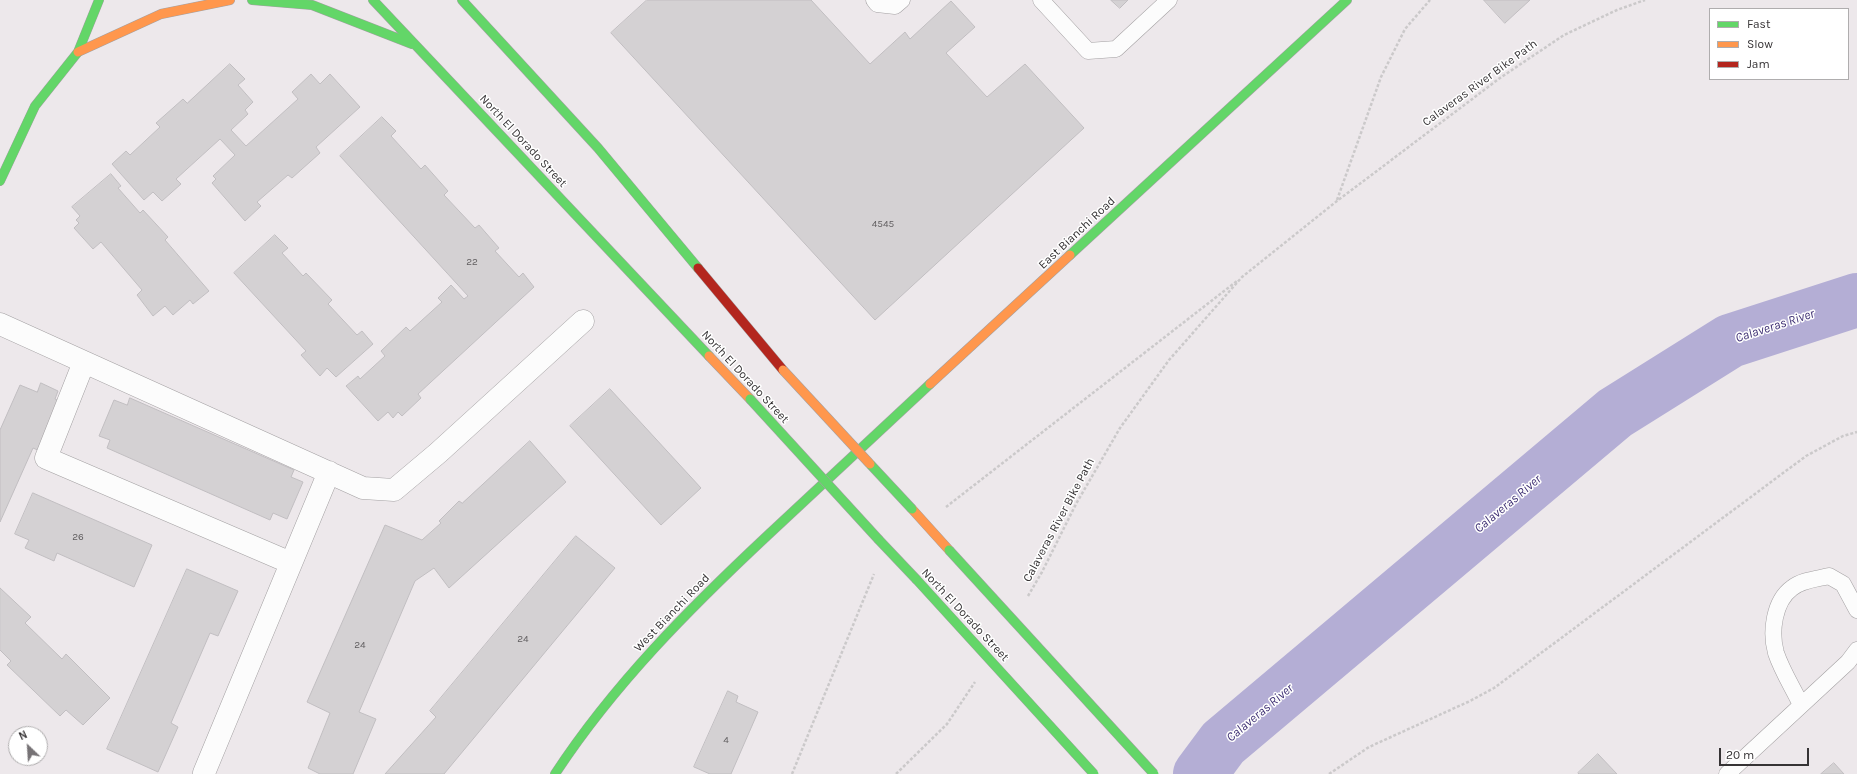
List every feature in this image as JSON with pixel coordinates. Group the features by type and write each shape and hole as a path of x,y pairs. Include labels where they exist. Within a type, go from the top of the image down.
{"main road":[{"path":"0,181 35,106 78,52 99,0"},
{"path":"78,52 161,14 230,0"},
{"path":"252,0 312,5 416,46"},
{"name":"North El Dorado Street","path":"373,0 750,399 1094,774"},
{"name":"East Bianchi Road","path":"823,483 1347,0"},
{"path":"464,1 598,148 783,370 1154,774"},
{"name":"West Bianchi Road","path":"555,774 570,751 642,661 702,597 823,483"}],"street":[{"path":"0,324 363,488 394,490 438,453 582,322"},
{"path":"84,362 46,458 291,563"},
{"path":"204,773 329,472"}],"lane":[{"path":"874,0 877,4 895,6 902,0"},
{"path":"1041,0 1088,51 1116,49 1169,0"},
{"path":"1801,705 1776,652 1773,629 1778,605 1791,588 1806,581 1829,576 1843,584 1857,610"},
{"path":"1727,774 1848,662 1857,650"}],"path":[{"path":"1337,201 1381,77 1405,29 1430,0"},
{"name":"Calaveras River Bike Path","path":"944,508 1337,201 1500,78 1564,35 1617,10 1645,0"},
{"name":"Calaveras River Bike Path","path":"1026,599 1042,572 1076,504 1120,428 1169,360 1242,276"},
{"path":"1329,774 1369,747 1470,701 1494,688 1806,456 1843,436 1857,432"},
{"path":"792,774 874,574"},
{"path":"896,774 947,724 978,678"}],"building":[{"path":"647,0 811,0 870,64 905,32 910,39 951,1 975,27 946,53 987,97 1025,64 1084,128 875,320 611,33"},
{"path":"1111,0 1128,0 1120,8"},
{"path":"1484,0 1530,0 1505,23"},
{"path":"230,64 245,79 238,85 253,102 245,110 248,114 231,130 246,146 298,99 292,92 311,74 320,84 330,74 360,107 316,147 320,153 292,178 288,175 257,202 261,206 245,221 212,183 216,179 213,176 235,155 220,139 176,179 181,184 162,201 153,192 144,200 112,164 126,151 130,155 160,127 156,123 183,99 187,103"},
{"path":"382,117 396,131 391,136 421,169 425,165 448,191 444,195 475,228 479,225 499,248 495,251 519,277 523,273 534,287 418,394 421,398 402,416 398,412 393,418 388,412 378,421 346,386 358,376 360,379 385,356 381,351 406,327 410,331 442,302 438,298 451,285 464,299 468,296 340,156"},
{"path":"111,174 121,186 118,188 140,213 143,210 168,237 165,240 209,291 193,304 190,300 173,315 165,306 153,316 137,295 142,290 101,242 93,249 74,228 79,223 76,220 80,216 72,207"},
{"path":"275,235 288,248 282,253 303,276 306,273 332,300 328,304 357,335 362,331 373,344 336,377 327,368 320,376 301,355 306,351 234,273"},
{"path":"41,383 58,391 55,399 62,402 40,451 33,448 0,522 0,430 20,385 37,392"},
{"path":"610,389 701,488 661,525 570,426"},
{"path":"130,398 294,470 291,477 303,482 287,519 273,513 270,520 107,448 110,440 99,436 114,400 127,405"},
{"path":"530,441 566,482 449,588 434,568 415,581 359,712 376,719 353,774 320,774 308,768 330,713 307,702 385,525 422,540 441,523 439,521 459,501 462,503"},
{"path":"33,493 152,545 134,587 57,553 54,561 25,548 29,540 15,534"},
{"path":"576,536 615,568 444,774 385,774 436,717 430,711"},
{"path":"187,569 238,591 218,636 210,633 171,723 178,727 158,772 107,749"},
{"path":"0,588 31,617 25,623 62,659 66,654 110,698 83,725 66,710 60,716 7,665 11,661 0,650"},
{"path":"728,691 738,696 736,702 758,712 731,774 710,774 694,767"},
{"path":"1598,754 1617,774 1578,773"},
{"path":"1834,763 1844,774 1821,774"}],"waterway":[{"name":"Calaveras River","path":"1200,774 1223,743 1615,413 1730,341 1857,300"}],"traffic: fast":[{"path":"0,181 35,106 78,52 99,0"},
{"path":"252,0 312,5 412,44"},
{"path":"373,0 709,356"},
{"path":"462,0 598,148 698,268"},
{"path":"1070,255 1347,0"},
{"path":"555,774 602,709 654,648 710,590 930,384"},
{"path":"750,399 879,540"},
{"path":"870,464 912,509"},
{"path":"879,540 916,579"},
{"path":"949,550 1154,774"},
{"path":"916,579 1094,774"}],"traffic: slow":[{"path":"78,52 161,14 230,0"},
{"path":"930,384 1070,255"},
{"path":"709,356 750,399"},
{"path":"783,370 870,464"},
{"path":"912,509 949,550"}],"traffic: jam":[{"path":"698,268 783,370"}]}
